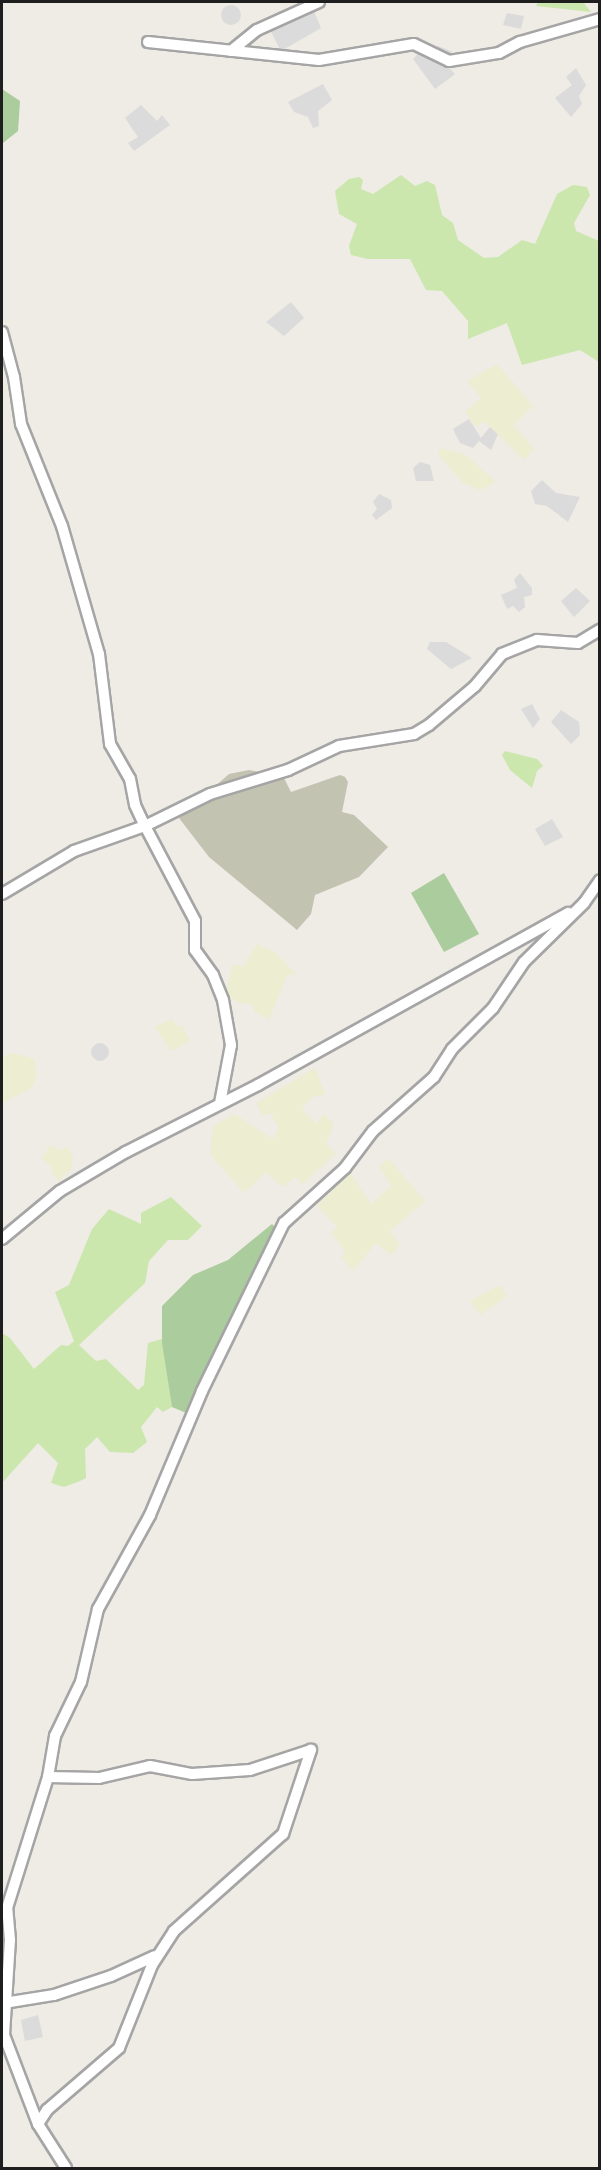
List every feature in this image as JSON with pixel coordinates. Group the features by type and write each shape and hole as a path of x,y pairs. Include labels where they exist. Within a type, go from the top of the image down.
{"street":[{"path":"231,51 257,30 319,2"},
{"path":"148,42 319,60 414,44 449,61 499,53 520,42 600,19"},
{"path":"2,332 14,377 21,424 62,526 99,654 110,744 130,779 135,805 145,826 195,921 195,950 213,975 223,1000 231,1045 220,1103"},
{"path":"2,894 82,848 145,826 202,797 288,770 339,746 414,734 429,725 475,686 502,654 537,640 578,643 600,630"},
{"path":"66,2169 38,2124 4,2035 4,1982 10,1940 4,1917 48,1777 55,1736 81,1682 98,1609 150,1515 201,1391 285,1223 345,1168 373,1131 434,1077 452,1049 493,1008 524,962 584,903 600,880"},
{"path":"2,1239 60,1191 220,1103 258,1085 600,895"},
{"path":"38,2124 47,2110 119,2048 158,1954 208,1898 283,1834 311,1750 250,1770 192,1773 150,1766 99,1778 48,1777"},
{"path":"4,2003 43,1999 89,1984 158,1954"}],"shaded area":[{"path":"231,5 238,8 241,15 238,22 231,25 224,22 221,15 224,8"},
{"path":"313,9 321,28 281,51 269,28"},
{"path":"507,13 524,16 521,29 503,25"},
{"path":"425,46 431,52 438,46 451,51 454,58 446,64 455,74 435,89 413,59"},
{"path":"576,68 586,85 579,96 582,104 571,117 555,98 572,85 566,77"},
{"path":"323,84 332,100 318,111 319,126 313,128 308,117 294,112 288,102"},
{"path":"141,105 157,121 162,115 170,125 134,151 128,143 138,137 125,118"},
{"path":"291,302 304,318 284,336 266,322"},
{"path":"497,364 533,406 514,425 534,449 524,460 484,421 476,427 465,412 481,398 467,381"},
{"path":"469,419 481,438 490,427 498,434 491,450 479,441 473,448 460,443 453,429"},
{"path":"441,448 466,455 496,482 480,490 462,482 438,454"},
{"path":"420,462 430,465 434,481 416,481 413,468"},
{"path":"542,480 556,493 580,497 568,522 547,506 535,504 531,491"},
{"path":"379,494 391,500 392,508 376,520 372,515 377,509 373,502"},
{"path":"520,573 532,588 532,595 524,597 525,607 519,612 513,606 507,609 501,595 517,588 514,580"},
{"path":"576,588 590,601 574,617 561,601"},
{"path":"430,642 446,642 472,658 451,669 427,649"},
{"path":"532,704 540,719 533,728 521,709"},
{"path":"561,710 579,722 580,735 571,744 551,722"},
{"path":"249,770 283,776 291,792 340,775 345,777 348,782 342,812 354,815 388,847 359,877 315,895 311,914 297,930 209,857 179,818 229,774"},
{"path":"552,819 563,837 545,846 535,829"},
{"path":"257,944 276,953 296,974 287,975 269,1020 255,1012 253,1005 237,1002 225,994 233,964 243,967"},
{"path":"172,1019 177,1027 181,1025 190,1041 171,1051 155,1027"},
{"path":"100,1043 106,1046 109,1052 106,1058 100,1061 94,1058 91,1052 94,1046"},
{"path":"12,1053 34,1059 37,1074 32,1088 2,1103 2,1057"},
{"path":"315,1068 325,1094 311,1098 302,1109 316,1124 324,1114 334,1124 326,1143 336,1154 303,1184 295,1177 283,1187 266,1172 244,1193 210,1154 213,1126 234,1114 273,1139 279,1128 270,1113 263,1116 256,1103"},
{"path":"51,1145 60,1151 67,1147 73,1156 71,1169 59,1181 50,1171 53,1168 41,1158"},
{"path":"389,1159 425,1201 390,1231 400,1245 391,1255 376,1243 353,1271 341,1257 345,1251 331,1233 337,1227 317,1205 332,1192 329,1188 349,1171 371,1204 391,1186 379,1166"},
{"path":"500,1285 507,1296 480,1315 470,1301"},
{"path":"38,2015 43,2037 25,2041 21,2020"}],"green space":[{"path":"538,2 583,2 591,12 536,6"},
{"path":"2,89 20,101 18,131 3,143"},
{"path":"401,175 415,186 427,181 435,185 442,215 453,223 458,240 484,258 498,257 522,240 535,244 557,194 573,185 587,187 590,195 574,223 576,231 599,241 599,362 580,350 522,365 507,323 468,339 468,321 442,291 426,290 410,259 368,259 351,255 349,246 357,224 339,214 335,191 349,179 359,177 363,180 361,189 373,194"},
{"path":"505,751 537,759 543,766 537,771 532,788 510,770 502,755"},
{"path":"444,873 479,934 444,952 411,893"},
{"path":"171,1197 202,1226 188,1240 168,1240 149,1261 145,1283 79,1345 96,1361 106,1359 138,1390 144,1385 148,1343 162,1339 172,1407 163,1412 157,1407 141,1427 147,1442 133,1453 110,1452 97,1437 85,1449 86,1478 80,1481 64,1487 51,1483 58,1463 38,1443 2,1483 2,1333 10,1338 34,1369 61,1345 68,1346 74,1341 55,1292 69,1285 92,1229 109,1209 141,1224 141,1213"},
{"path":"272,1224 281,1233 191,1415 172,1407 162,1343 162,1306 193,1275 228,1260"}]}
